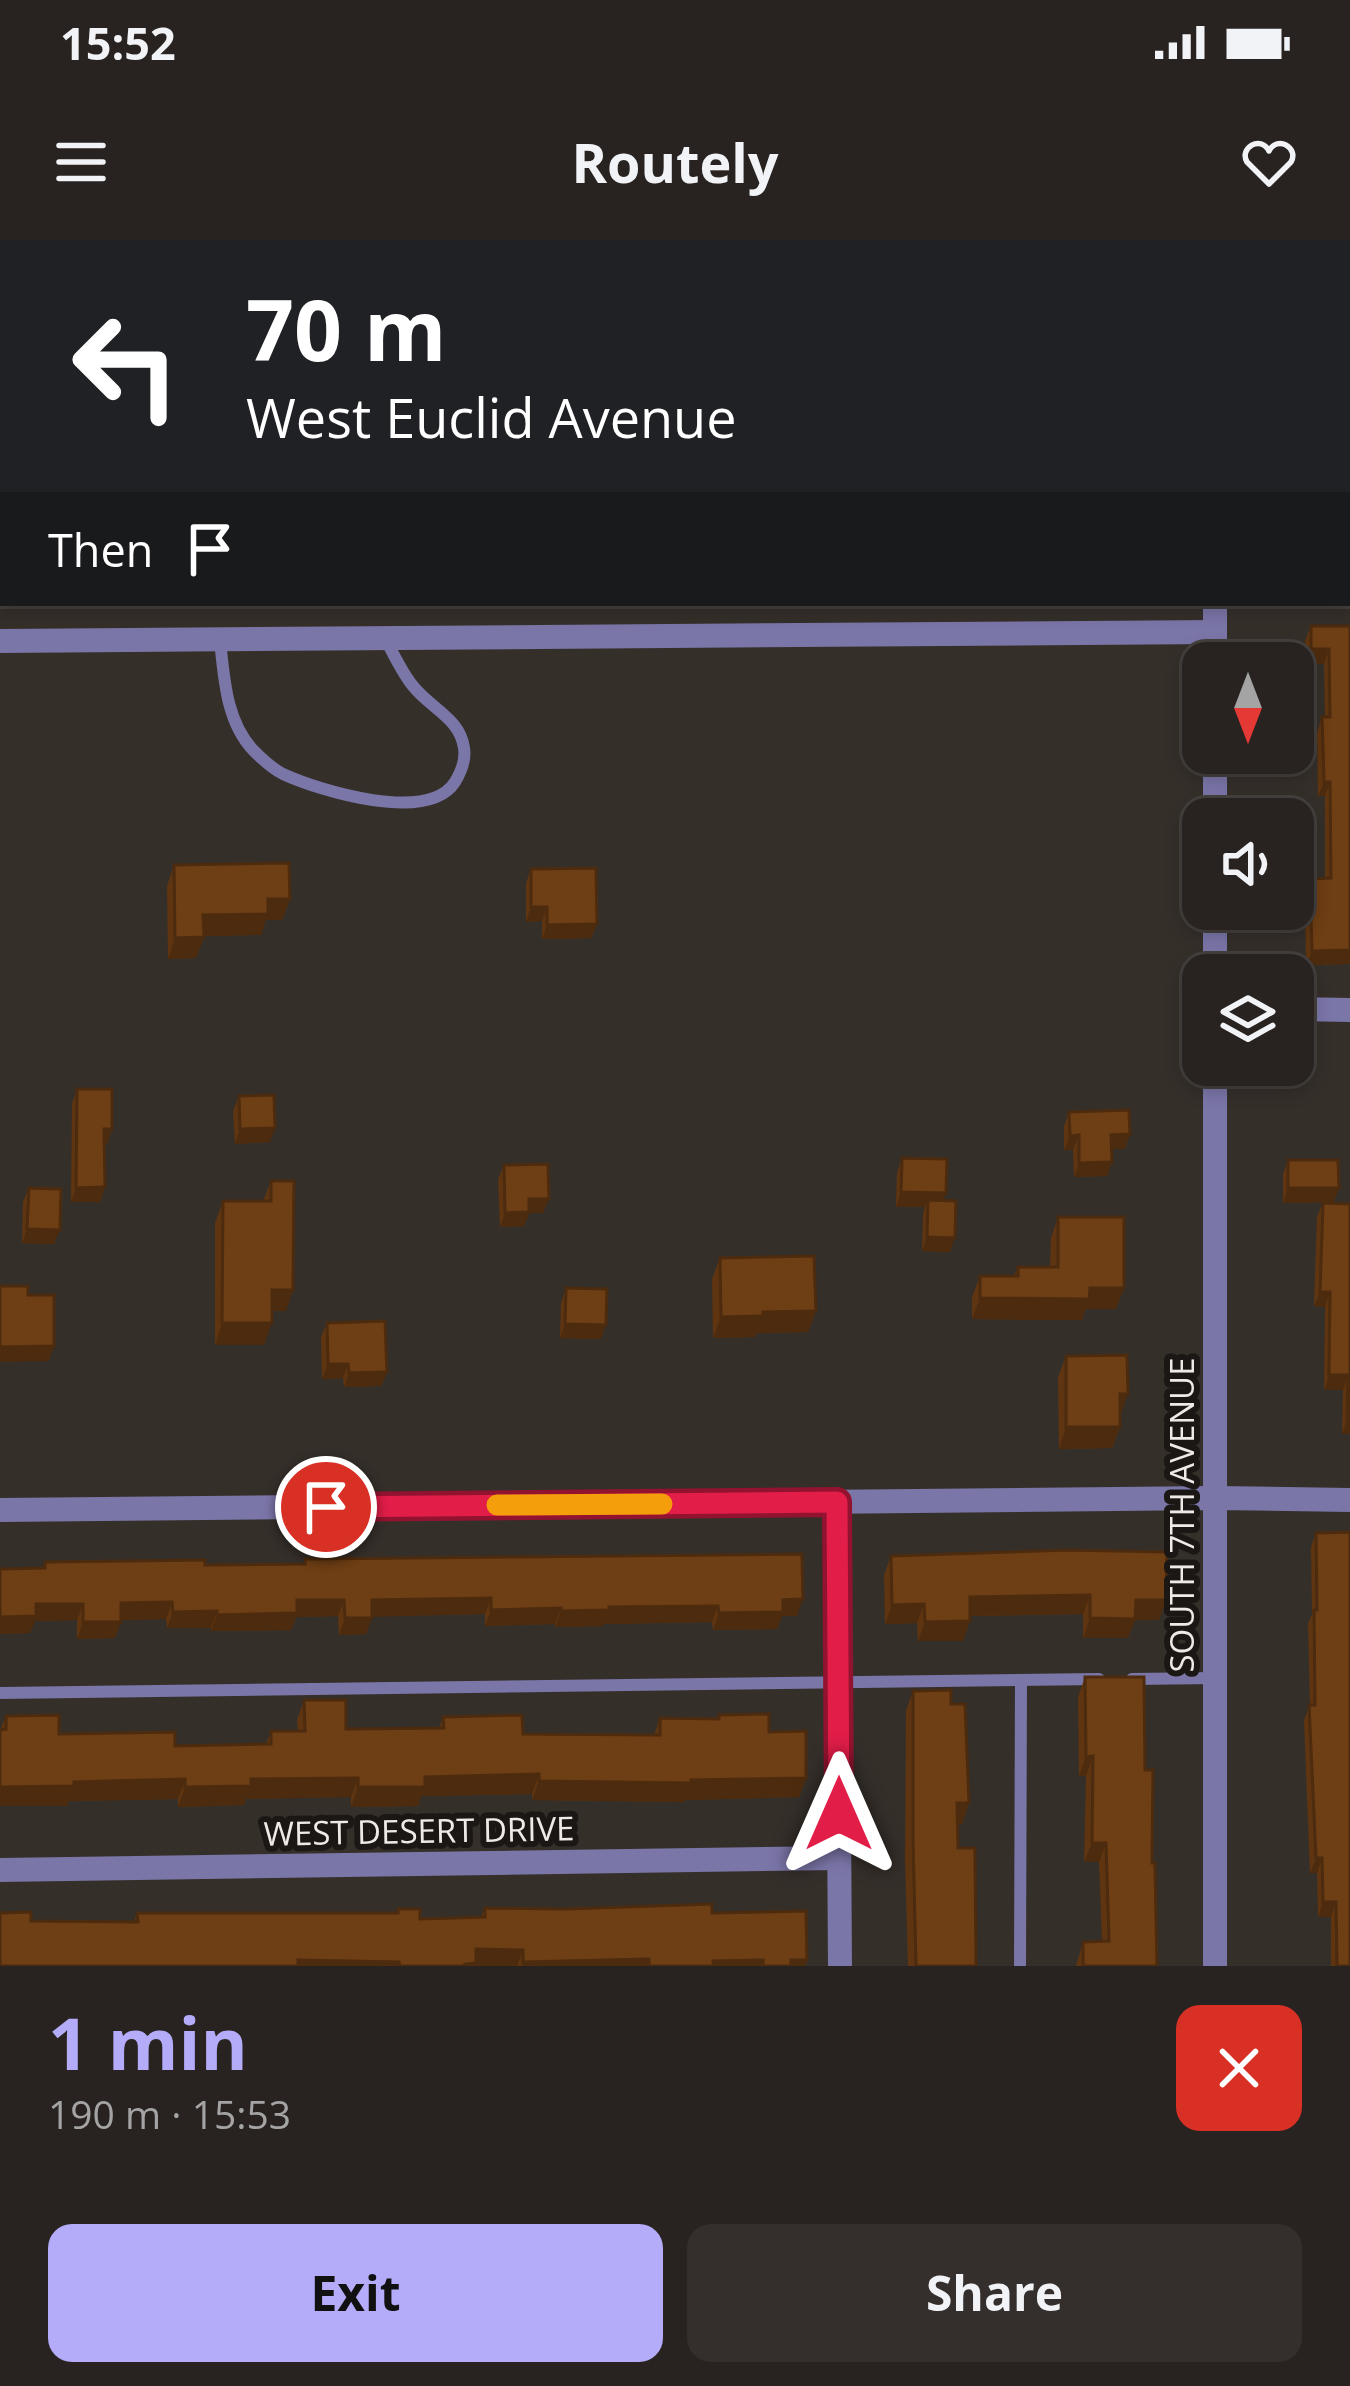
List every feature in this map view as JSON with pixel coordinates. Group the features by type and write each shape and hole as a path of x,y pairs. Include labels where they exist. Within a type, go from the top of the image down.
{"street":[{"path":"1215,606 1215,642"},
{"path":"0,641 1215,632"},
{"path":"1314,1010 1350,1010"},
{"name":"SOUTH 7TH AVENUE","path":"1214,1966 1215,1086"},
{"path":"0,1510 1350,1499"},
{"path":"837,1502 840,1966"},
{"name":"WEST DESERT DRIVE","path":"0,1870 839,1858"}],"lane":[{"path":"220,639 225,688 235,720 252,749 279,772 334,792 401,804 428,801 449,792 461,772 465,752 459,731 413,687 384,638"},
{"path":"0,1693 1214,1678"},
{"path":"1020,1966 1021,1680"}],"building":[{"path":"1311,626 1350,626 1350,950 1312,951 1314,879 1331,878 1330,782 1324,782 1322,717 1330,717 1329,649 1314,649"},
{"path":"289,863 290,899 268,899 268,914 203,915 204,937 175,938 174,865"},
{"path":"596,868 597,924 547,925 547,907 531,907 531,869"},
{"path":"77,1089 112,1089 112,1129 104,1129 105,1187 76,1188"},
{"path":"274,1095 275,1128 240,1129 239,1096"},
{"path":"1129,1110 1130,1134 1111,1135 1112,1162 1079,1163 1079,1135 1070,1136 1069,1112"},
{"path":"902,1158 947,1159 946,1193 901,1192"},
{"path":"1288,1160 1338,1160 1339,1188 1288,1188"},
{"path":"548,1164 549,1199 529,1199 529,1212 505,1213 504,1165"},
{"path":"271,1181 294,1181 293,1290 272,1290 272,1323 222,1323 223,1201 271,1201"},
{"path":"29,1188 61,1189 60,1230 27,1229"},
{"path":"928,1200 956,1201 955,1238 927,1237"},
{"path":"1323,1203 1350,1204 1350,1420 1348,1375 1329,1375 1330,1292 1320,1292"},
{"path":"1058,1217 1124,1217 1124,1288 1090,1288 1089,1299 980,1298 980,1276 1018,1276 1018,1267 1058,1267"},
{"path":"814,1256 816,1311 721,1317 720,1258"},
{"path":"0,1286 28,1286 28,1295 54,1295 54,1346 0,1347"},
{"path":"566,1288 607,1289 606,1325 565,1324"},
{"path":"385,1321 387,1372 349,1373 348,1364 328,1364 327,1323"},
{"path":"1127,1355 1128,1394 1120,1394 1120,1427 1066,1427 1066,1356"},
{"path":"1350,1532 1350,1966 1337,1966 1336,1902 1323,1902 1322,1858 1316,1858 1309,1705 1315,1705 1316,1533"},
{"path":"1167,1552 1166,1600 1136,1600 1135,1619 1090,1618 1090,1595 970,1597 970,1621 925,1622 924,1604 892,1605 891,1556"},
{"path":"802,1554 803,1599 783,1600 783,1612 719,1613 718,1606 491,1610 491,1598 372,1600 372,1618 345,1618 344,1600 297,1600 297,1613 217,1615 217,1611 173,1612 172,1602 121,1603 121,1622 83,1622 83,1604 36,1604 36,1616 0,1617 0,1569 45,1568 45,1562 305,1564 305,1559"},
{"path":"1085,1677 1144,1677 1145,1770 1153,1770 1157,1966 1083,1966 1083,1942 1109,1941 1106,1843 1092,1843 1093,1756 1086,1757"},
{"path":"951,1690 951,1704 965,1704 969,1803 957,1803 958,1848 975,1848 976,1966 916,1966 913,1691"},
{"path":"304,1700 346,1700 346,1729 444,1728 443,1717 522,1715 523,1734 660,1735 660,1718 769,1714 769,1732 806,1731 806,1778 691,1783 539,1781 539,1774 425,1777 425,1787 358,1787 358,1778 251,1779 251,1786 185,1787 185,1779 0,1787 0,1730 6,1729 6,1716 59,1715 59,1734 175,1732 175,1746 271,1744 271,1731 305,1731"},
{"path":"712,1904 712,1913 806,1911 807,1960 791,1960 791,1966 763,1966 763,1960 713,1961 714,1966 649,1966 649,1959 523,1962 523,1950 476,1949 476,1963 465,1966 298,1960 298,1966 0,1966 0,1913 31,1912 31,1921 138,1922 137,1913 398,1913 398,1909 420,1909 420,1919 485,1917 485,1908"}],"slow traffic":[{"path":"497,1505 662,1504"}],"route":[{"path":"326,1507 837,1502 839,1814"}]}
